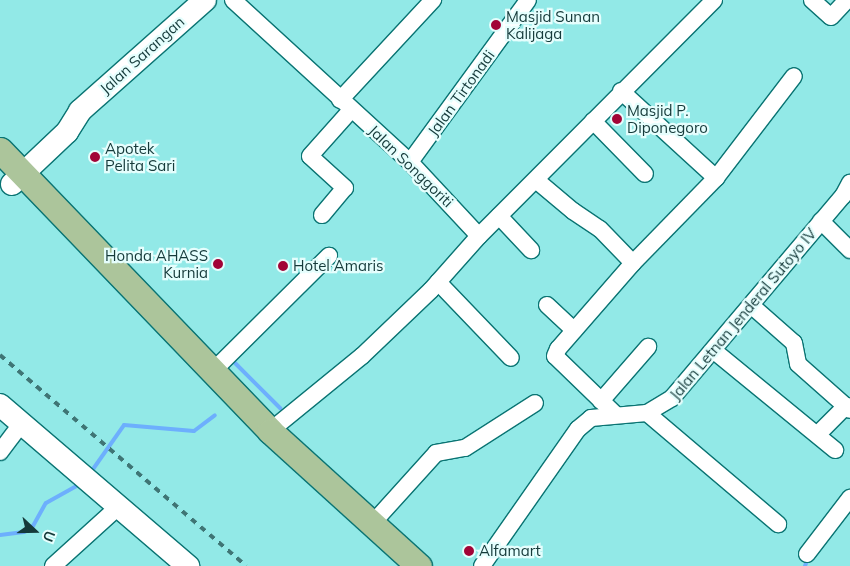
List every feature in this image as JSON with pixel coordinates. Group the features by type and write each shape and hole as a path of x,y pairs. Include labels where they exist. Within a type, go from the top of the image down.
{"main road":[{"name":"Jalan Sarangan","path":"12,167 67,132 80,111 205,0"},
{"path":"12,167 356,519 395,566"},
{"path":"12,167 257,442 419,566"},
{"path":"0,405 117,508 188,566"}],"street":[{"name":"Jalan Songgoriti","path":"233,0 410,162 479,236"},
{"path":"322,215 345,188 310,156 346,105 433,0"},
{"name":"Jalan Tirtonadi","path":"410,162 528,0"},
{"path":"270,431 362,356 438,282 479,236 714,0"},
{"path":"812,0 831,17 847,0"},
{"path":"615,414 555,356 574,330 633,263 716,178 794,76"},
{"path":"621,92 716,178"},
{"path":"593,120 645,174"},
{"path":"0,135 12,167"},
{"path":"536,180 573,212 600,229 633,263"},
{"name":"Jalan Letnan Jenderal Sutoyo IV","path":"482,566 578,429 591,418 615,414 647,413 672,398 752,306 850,183"},
{"path":"499,216 531,250"},
{"path":"821,221 850,250"},
{"path":"212,372 329,256"},
{"path":"438,282 511,358"},
{"path":"547,305 574,330"},
{"path":"752,306 794,343 798,364 848,408 818,434"},
{"path":"601,401 648,347"},
{"path":"712,350 818,434 835,450"},
{"path":"356,519 436,453 465,448 535,403"},
{"path":"647,413 778,524"},
{"path":"0,452 22,423"},
{"path":"807,554 850,498"},
{"path":"55,565 117,508"}],"waterway":[{"path":"235,363 280,408"},
{"path":"91,472 124,425 194,431 215,415"},
{"path":"0,535 24,532 33,526 46,503 80,484"},
{"path":"805,566 808,558"}],"railway":[{"path":"0,355 246,566"}],"place":[{"name":"Masjid Sunan Kalijaga","path":"496,25"},
{"name":"Masjid P. Diponegoro","path":"617,119"},
{"name":"Apotek Pelita Sari","path":"95,157"},
{"name":"Honda AHASS Kurnia","path":"218,264"},
{"name":"Hotel Amaris","path":"283,266"},
{"name":"Alfamart","path":"469,551"}]}
